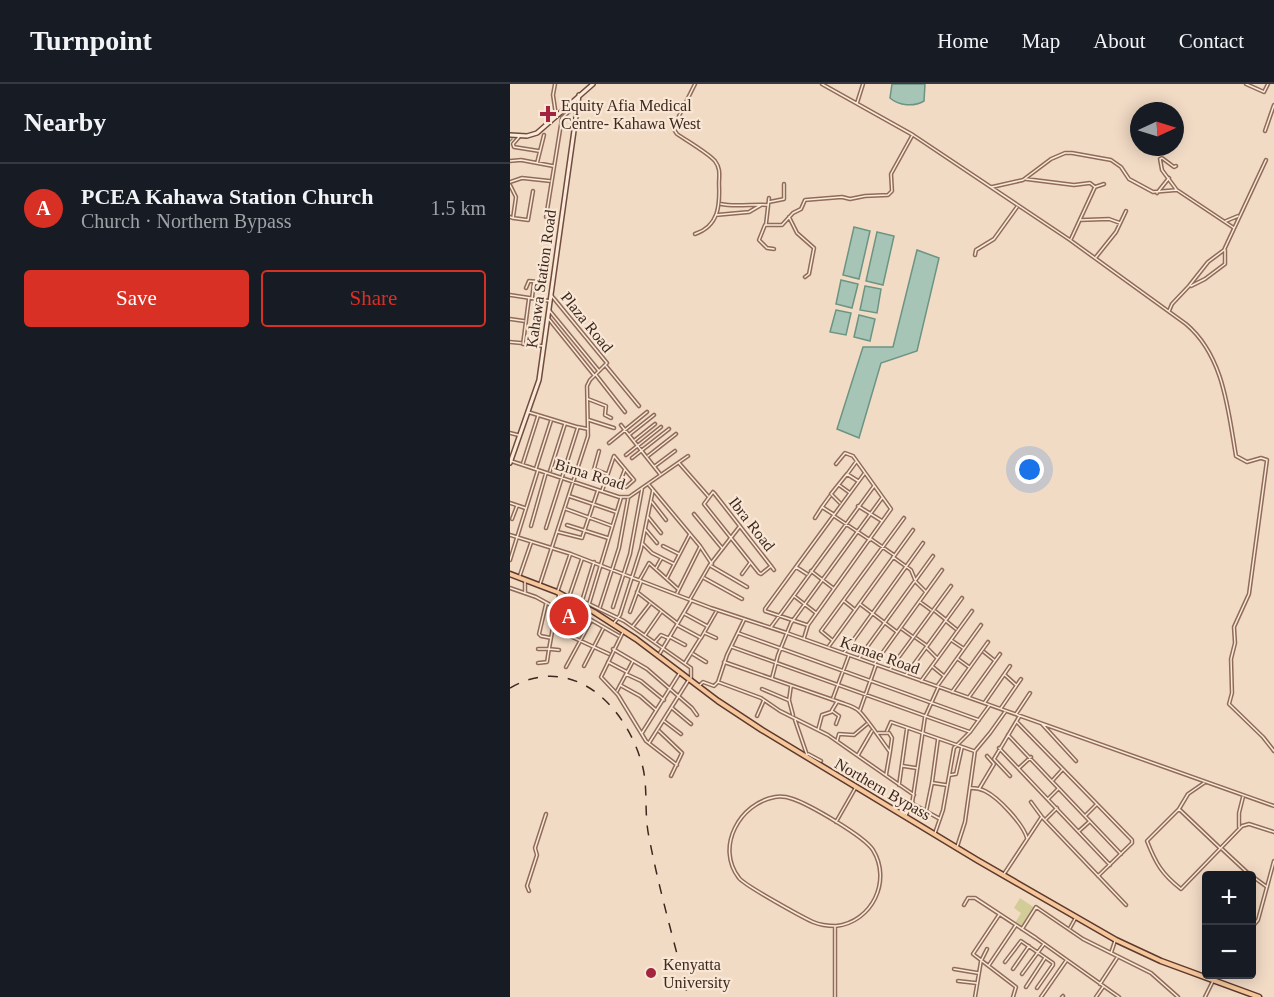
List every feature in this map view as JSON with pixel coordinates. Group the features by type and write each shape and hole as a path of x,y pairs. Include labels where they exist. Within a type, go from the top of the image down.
{"main road":[{"name":"Northern Bypass","path":"510,574 595,609 698,687 856,787 1075,918 1151,957 1259,997"}],"street":[{"path":"555,84 553,95 556,116"},
{"path":"695,84 673,130 716,162 720,171 720,203 716,215 706,230 695,234"},
{"path":"822,84 913,135 1070,240 1196,334 1216,368 1226,398 1237,457 1247,462 1261,458 1267,460 1249,594 1234,627 1234,647 1231,659 1232,693 1229,704 1274,751"},
{"path":"857,104 863,84"},
{"path":"1246,84 1264,92 1268,84"},
{"path":"510,135 537,133 590,85"},
{"name":"Kahawa Station Road","path":"510,462 539,380 579,95"},
{"path":"546,217 562,118 579,102"},
{"path":"1265,131 1274,105"},
{"path":"537,163 544,135"},
{"path":"765,225 782,225 800,210 804,201 809,199 842,197 850,199 888,195 892,191 891,174 913,135"},
{"path":"520,136 513,144 514,147 539,151"},
{"path":"991,188 1025,179 1052,159 1065,153 1072,153 1111,160 1121,167 1129,178 1157,193 1177,190"},
{"path":"1176,166 1162,158 1159,161 1162,170 1177,190 1234,228"},
{"path":"510,161 521,160 553,165"},
{"path":"1162,170 1165,160"},
{"path":"1189,286 1193,286 1225,264 1224,255 1234,228 1266,160"},
{"path":"533,191 528,220 511,217 516,197 510,183 520,178 551,182"},
{"path":"1157,193 1170,178"},
{"path":"1025,179 1074,185 1090,183 1095,187"},
{"path":"769,202 784,199 784,184"},
{"path":"1070,240 1095,187 1104,184"},
{"path":"769,198 765,225 759,240 767,248 774,249"},
{"path":"720,203 730,206 768,206"},
{"path":"716,215 749,212 761,205"},
{"path":"975,255 976,250 994,240 1018,206"},
{"path":"1095,258 1126,211"},
{"path":"1226,221 1240,214"},
{"path":"789,217 796,231 814,248 809,274 805,277"},
{"path":"1080,220 1109,219 1120,223"},
{"path":"1168,312 1172,304 1208,262 1223,252 1227,246"},
{"path":"526,288 528,281 542,283 542,288"},
{"path":"523,344 525,321 535,281"},
{"path":"510,295 550,301"},
{"name":"Plaza Road","path":"551,295 639,406"},
{"path":"548,310 599,371"},
{"path":"548,317 625,412"},
{"path":"510,319 525,321"},
{"path":"510,342 544,346"},
{"path":"540,585 574,481 588,429 588,383 606,364"},
{"path":"587,399 606,406 605,415 610,418"},
{"path":"528,412 588,429"},
{"path":"609,442 647,412"},
{"path":"523,465 538,415"},
{"path":"629,435 654,415"},
{"path":"510,560 552,419"},
{"path":"588,420 614,428"},
{"path":"531,526 565,424"},
{"path":"634,440 655,424"},
{"path":"621,425 660,475"},
{"path":"546,528 578,427"},
{"path":"626,455 661,427"},
{"path":"632,458 669,429"},
{"path":"510,433 519,436"},
{"path":"647,457 676,434"},
{"path":"599,451 594,469 608,475"},
{"path":"654,467 675,452"},
{"path":"803,639 816,613 891,509 850,454 846,453 836,464"},
{"path":"602,491 614,456 634,482 628,487 606,480"},
{"name":"Bima Road","path":"510,462 628,498 688,456"},
{"path":"815,518 856,461"},
{"path":"679,463 708,497 704,504 760,574 771,566"},
{"path":"619,485 625,468"},
{"path":"808,626 765,611 765,609 865,472"},
{"path":"847,474 858,481"},
{"path":"648,485 700,546 711,564 721,573 747,587"},
{"path":"839,485 850,493"},
{"path":"771,627 874,485"},
{"path":"557,532 581,539 598,489"},
{"path":"613,607 631,551 642,489"},
{"path":"614,624 619,618 633,578 653,490"},
{"name":"Ibra Road","path":"708,497 712,492 774,570"},
{"path":"831,495 842,504"},
{"path":"569,496 617,512"},
{"path":"589,604 621,497"},
{"path":"772,678 780,648 792,621 883,497"},
{"path":"600,608 619,548 628,498"},
{"path":"651,501 666,520"},
{"path":"510,503 526,508"},
{"path":"512,519 517,505"},
{"path":"858,506 882,522"},
{"path":"822,507 883,547 911,570 915,581 926,593"},
{"path":"565,509 613,526"},
{"path":"694,514 723,550"},
{"path":"648,516 661,532"},
{"path":"832,639 821,631 904,518"},
{"path":"567,525 609,538"},
{"path":"657,657 711,564 740,526"},
{"path":"645,530 657,543"},
{"path":"828,648 832,639 913,530"},
{"path":"667,579 690,534"},
{"name":"Kamae Road","path":"510,535 594,562 717,610 771,627 1274,806"},
{"path":"519,577 531,542"},
{"path":"642,543 652,553 675,565"},
{"path":"843,653 923,543"},
{"path":"663,546 680,555"},
{"path":"677,594 700,546"},
{"path":"538,663 547,663 559,593 571,554"},
{"path":"858,659 933,556"},
{"path":"569,598 582,558"},
{"path":"655,568 662,558"},
{"path":"594,562 570,634 610,654"},
{"path":"630,612 648,563 678,589"},
{"path":"742,574 751,563"},
{"path":"796,567 808,574"},
{"path":"859,711 875,664 942,570"},
{"path":"810,571 834,589"},
{"path":"703,578 742,599"},
{"path":"525,579 525,593"},
{"path":"890,670 951,586"},
{"path":"510,588 556,608 576,611 620,636"},
{"path":"637,592 676,624 700,638"},
{"path":"793,595 816,613"},
{"path":"905,676 962,598"},
{"path":"844,601 855,609"},
{"path":"920,602 958,630"},
{"path":"580,603 589,604 595,609 600,608 619,618 692,669 689,681 649,744"},
{"path":"632,627 651,603"},
{"path":"546,604 539,633 541,636 551,638"},
{"path":"859,604 898,632"},
{"path":"685,664 717,610"},
{"path":"644,636 662,611"},
{"path":"921,681 972,611"},
{"path":"683,613 707,627"},
{"path":"698,687 703,682 714,686 717,682 744,619"},
{"path":"566,667 591,620"},
{"path":"905,816 914,795 924,717 937,687 981,625"},
{"path":"584,666 603,628"},
{"path":"901,628 938,658"},
{"path":"623,631 610,654 601,677 616,692 649,744 677,765"},
{"path":"704,633 716,638"},
{"path":"738,633 979,720"},
{"path":"636,639 640,634"},
{"path":"654,643 661,635 685,645"},
{"path":"951,640 964,649"},
{"path":"952,692 988,642"},
{"path":"732,647 970,732"},
{"path":"538,649 559,650"},
{"path":"613,649 647,669 697,715"},
{"path":"982,651 995,660"},
{"path":"692,654 706,662"},
{"path":"968,698 1000,654"},
{"path":"832,699 849,655"},
{"path":"958,658 970,668"},
{"path":"616,692 633,661"},
{"path":"607,662 642,681 664,700"},
{"path":"724,662 838,701 859,711 873,730 878,733 890,752"},
{"path":"932,666 944,676"},
{"path":"984,703 1010,666"},
{"path":"642,734 679,674"},
{"path":"1004,674 1016,686"},
{"path":"1001,709 1021,679"},
{"path":"717,682 764,700 818,730 914,795"},
{"path":"620,685 640,696 657,711"},
{"path":"791,686 789,700 807,756 821,761"},
{"path":"762,689 789,700"},
{"path":"1015,715 1030,693"},
{"path":"757,716 764,700"},
{"path":"818,730 822,715 832,710 838,701"},
{"path":"934,833 941,819 953,750 990,705"},
{"path":"671,708 691,724"},
{"path":"832,710 839,716 836,724"},
{"path":"957,848 965,822 975,751 1005,711"},
{"path":"1010,776 994,759 1020,716"},
{"path":"664,721 681,734"},
{"path":"887,731 891,722 975,751"},
{"path":"1017,722 1132,840 1132,843 1098,876"},
{"path":"837,742 839,734 854,735 868,724"},
{"path":"1041,724 1077,761"},
{"path":"899,786 907,728"},
{"path":"658,730 660,735 682,753 670,776"},
{"path":"857,755 873,730"},
{"path":"878,733 887,731"},
{"path":"886,776 892,738 887,731"},
{"path":"1008,735 1121,854"},
{"path":"926,812 938,738"},
{"path":"949,775 956,774 959,753 963,746"},
{"path":"999,748 1110,865"},
{"path":"979,789 994,764 987,756"},
{"path":"1019,768 1031,757"},
{"path":"902,766 918,769"},
{"path":"1052,781 1063,769"},
{"path":"932,783 948,785"},
{"path":"1204,783 1188,794 1179,809 1147,841 1155,862 1163,874 1181,889 1239,828 1249,824 1274,832"},
{"path":"836,823 856,787"},
{"path":"970,788 979,789 992,796 1013,816 1027,838"},
{"path":"1048,799 1059,788"},
{"path":"783,796 794,799 860,837 870,847 878,862 880,876 878,893 866,912 855,920 835,926 814,922 739,878 730,851 733,833 740,819 754,805 766,799 783,796"},
{"path":"1239,828 1238,818 1243,796"},
{"path":"1031,802 1042,817 1126,904"},
{"path":"912,804 941,819"},
{"path":"1085,816 1096,805"},
{"path":"1045,820 1057,808"},
{"path":"1179,809 1246,871"},
{"path":"529,891 527,886 537,855 535,848 546,814"},
{"path":"1004,875 1042,817"},
{"path":"1079,831 1090,821"},
{"path":"1253,925 1258,920 1274,861"},
{"path":"1256,879 1267,887"},
{"path":"964,905 968,898 972,897 1119,997"},
{"path":"1022,929 1036,907 1083,939 1151,973 1178,997"},
{"path":"999,914 973,953 1017,987 1013,997"},
{"path":"1069,928 1075,918"},
{"path":"988,966 1016,925"},
{"path":"835,926 835,997"},
{"path":"1111,954 1116,940"},
{"path":"1005,962 1021,941 1046,957 1053,965 1037,988"},
{"path":"1022,974 1044,944"},
{"path":"1013,969 1029,945"},
{"path":"975,997 981,961 987,949"},
{"path":"1026,987 1046,957"},
{"path":"1100,984 1118,957"},
{"path":"1041,997 1066,960"},
{"path":"954,969 978,973"},
{"path":"1205,997 1217,980"},
{"path":"958,981 977,983"},
{"path":"1096,997 1104,986"}],"shaded area":[{"path":"892,84 925,84 924,101 907,105 894,101 890,98"},
{"path":"854,227 870,231 859,279 843,275"},
{"path":"877,232 894,236 883,285 866,281"},
{"path":"917,250 939,258 917,351 881,363 859,438 837,429 863,347 893,347"},
{"path":"841,280 858,284 852,308 836,304"},
{"path":"865,286 881,289 877,313 860,310"},
{"path":"836,310 851,313 846,335 830,332"},
{"path":"859,315 875,319 870,341 854,337"},
{"path":"1020,898 1035,908 1022,928 1015,923 1021,913 1014,908"}],"railway":[{"path":"510,688 533,678 556,676 576,681 595,692 625,725 636,746 643,768 649,837 688,997"}],"place":[{"name":"Equity Afia Medical Centre- Kahawa West","path":"548,114"},
{"name":"PCEA Kahawa Station Church","path":"569,616"},
{"name":"Kenyatta University","path":"651,973"}]}
